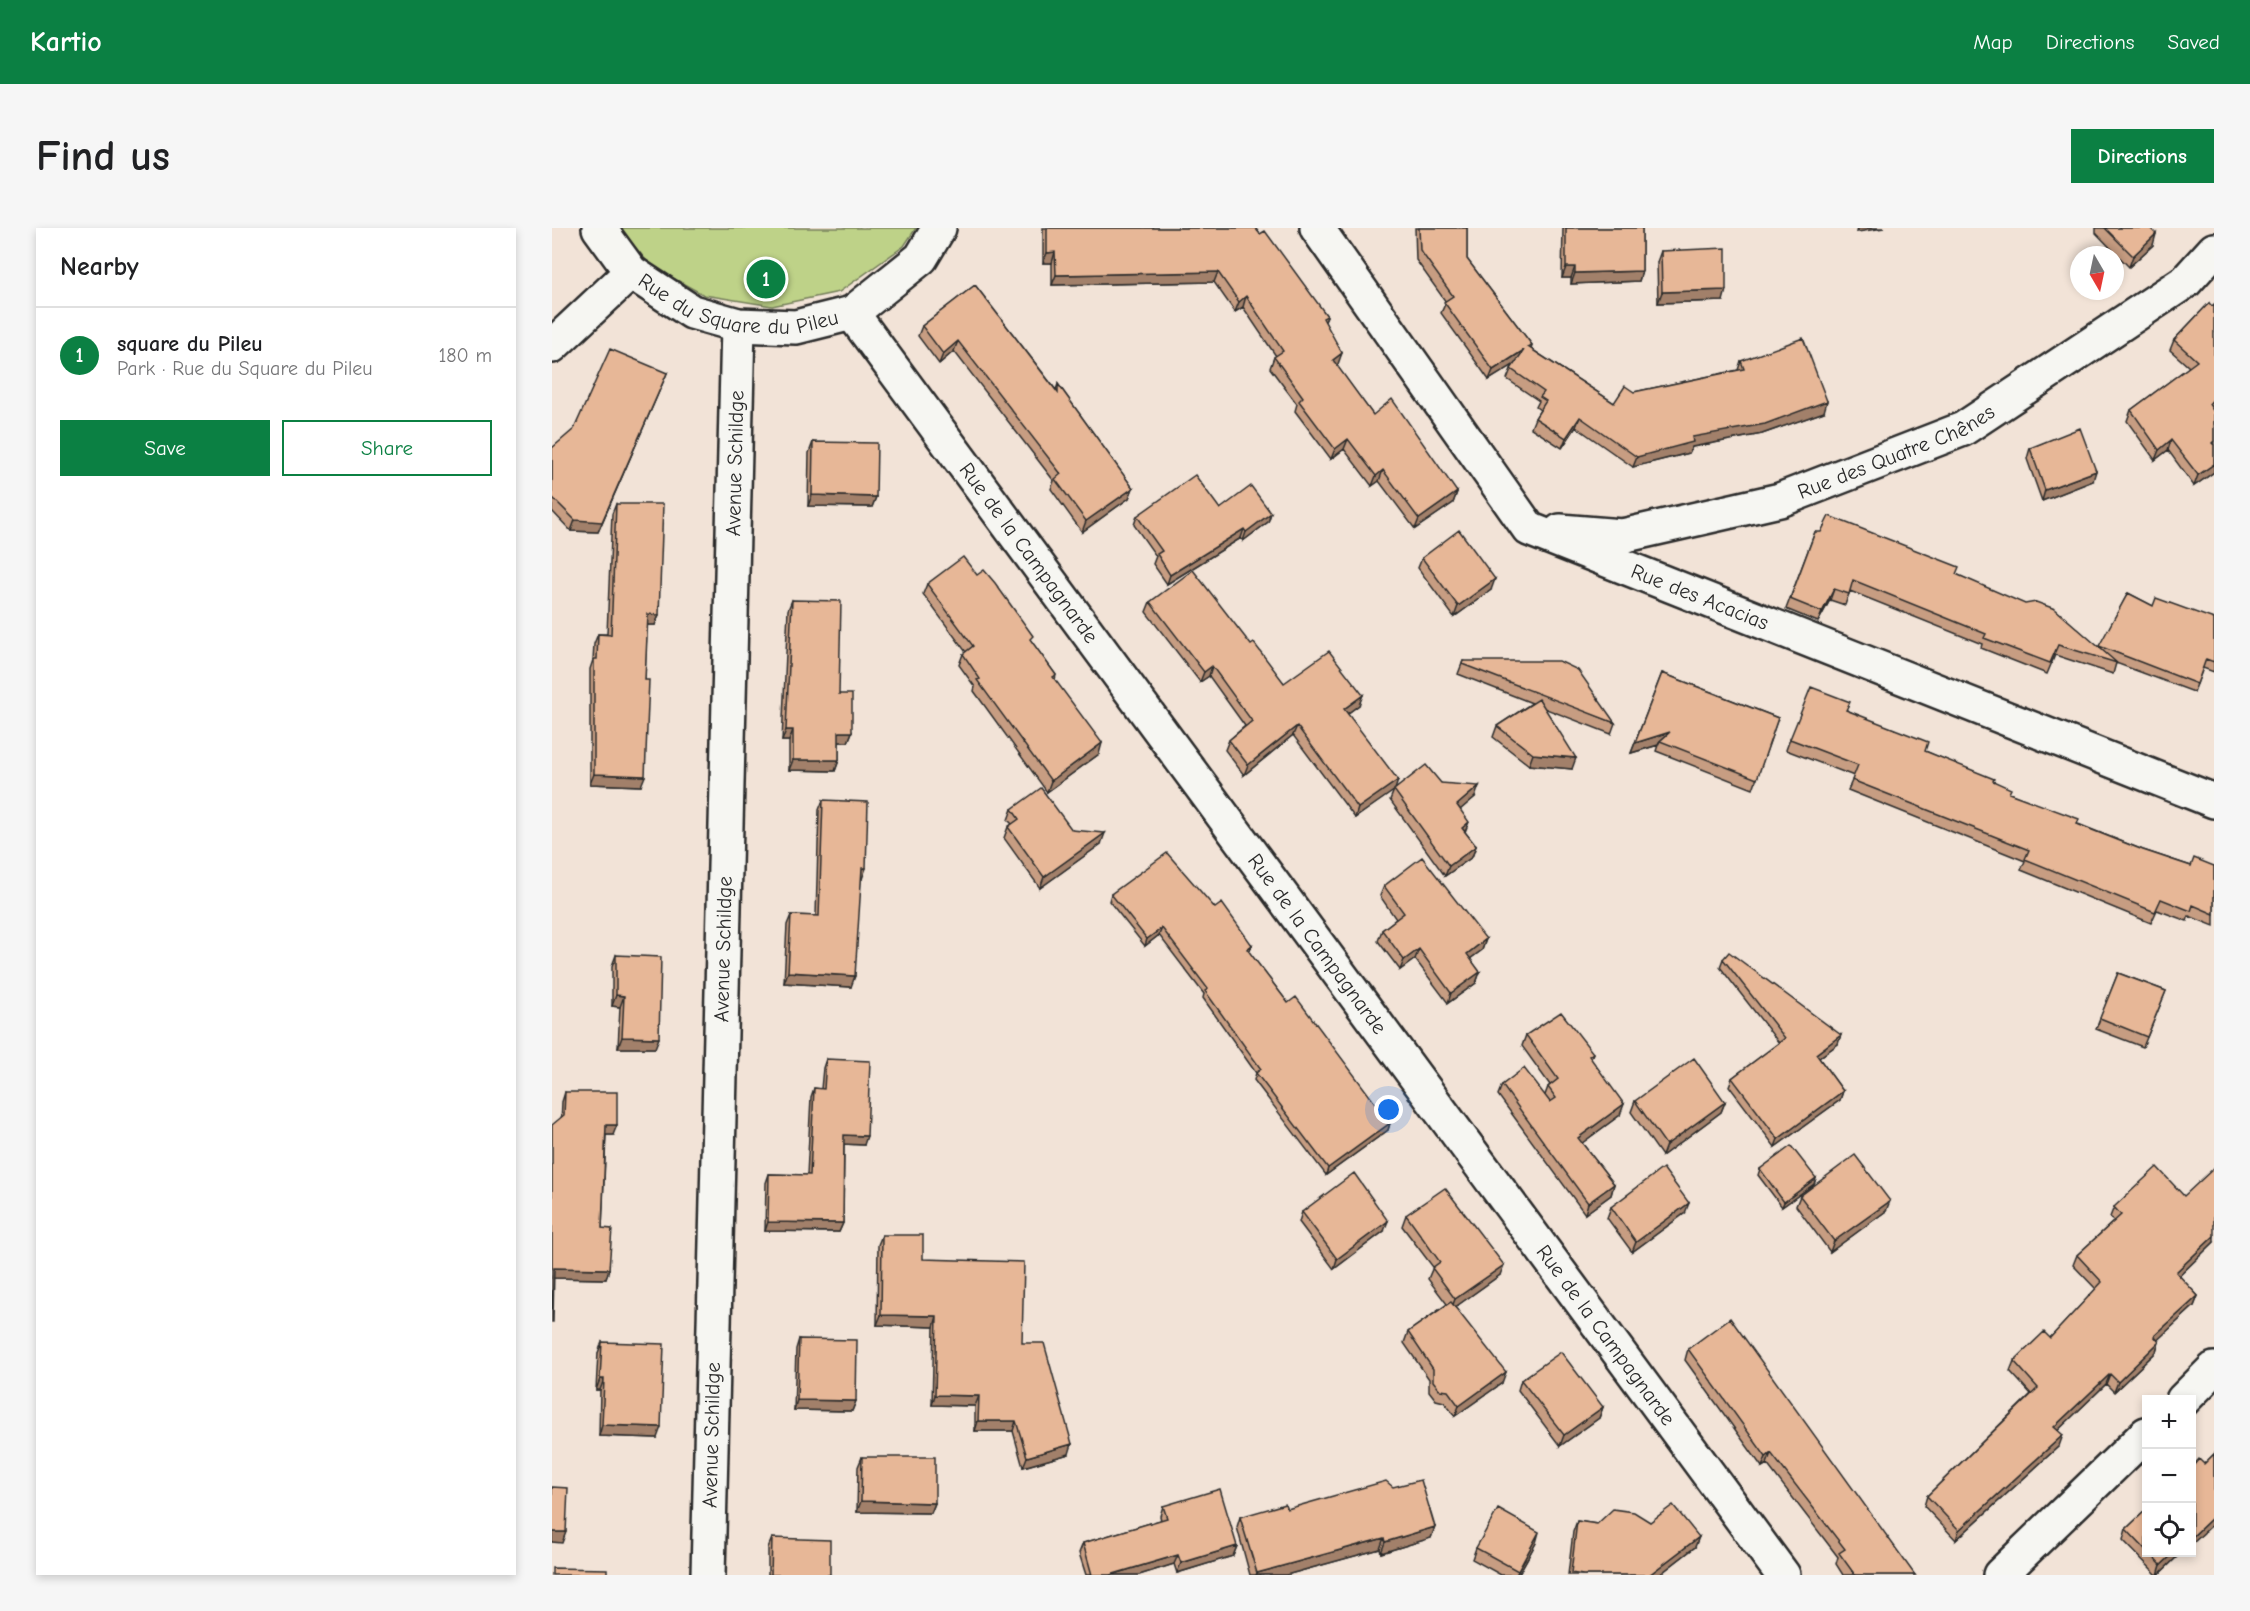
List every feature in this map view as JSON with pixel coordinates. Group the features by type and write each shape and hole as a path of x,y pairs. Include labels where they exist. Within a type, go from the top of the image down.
{"street":[{"name":"Rue du Square du Pileu","path":"599,228 631,272 692,312 738,325 796,327 852,313 921,258 939,228"},
{"path":"1317,228 1529,529"},
{"name":"Rue des Quatre Chênes","path":"1529,529 1622,536 1780,500 1964,429 2186,280 2214,250"},
{"path":"552,346 631,272"},
{"name":"Rue de la Campagnarde","path":"852,313 1783,1575"},
{"name":"Avenue Schildge","path":"708,1575 738,325"},
{"name":"Rue des Acacias","path":"1529,529 2214,801"},
{"path":"2188,1395 2214,1369"},
{"path":"2000,1575 2142,1438"}],"green space":[{"path":"619,228 916,228 904,246 839,292 772,306 704,295 651,266"}],"building":[{"path":"1047,228 1255,228 1260,234 1265,231 1327,316 1323,318 1342,353 1333,360 1373,415 1392,399 1457,492 1419,519 1383,470 1376,476 1348,439 1335,449 1299,401 1303,397 1274,357 1283,351 1246,296 1239,302 1218,272 1056,275 1055,252 1047,253"},
{"path":"1419,228 1467,228 1467,259 1532,345 1528,347 1614,403 1625,386 1634,392 1744,369 1741,361 1803,338 1827,401 1765,424 1692,437 1693,442 1637,457 1580,417 1566,438 1535,418 1546,401 1540,397 1544,392 1511,369 1524,350 1493,370 1444,302 1453,296 1420,250"},
{"path":"1566,228 1642,228 1642,271 1575,273 1575,267 1566,267"},
{"path":"2105,228 2150,228 2156,234 2133,256"},
{"path":"1726,248 1726,290 1662,292 1661,251"},
{"path":"975,285 1058,393 1058,384 1133,488 1086,521 1055,479 1061,474 958,341 943,354 922,326"},
{"path":"2209,303 2212,306 2214,304 2214,398 2209,404 2214,412 2214,441 2212,443 2214,445 2214,464 2198,475 2171,440 2159,450 2131,410 2197,361 2174,340"},
{"path":"610,349 667,373 602,522 575,520 552,497 552,448 574,429"},
{"path":"2080,428 2096,471 2045,490 2030,448"},
{"path":"813,442 877,443 876,497 812,495"},
{"path":"1195,475 1220,509 1251,486 1271,513 1246,532 1244,529 1170,575 1157,554 1162,551 1137,516"},
{"path":"616,504 663,504 659,615 648,614 645,680 649,680 645,776 594,774 594,659 597,659 598,634 611,635"},
{"path":"1829,516 1959,567 1956,574 2025,604 2036,602 2055,609 2117,663 2058,645 2050,663 1984,638 1986,634 1853,580 1849,594 1834,589 1822,612 1790,599 1815,532 1821,532"},
{"path":"1459,530 1495,579 1458,606 1422,558"},
{"path":"963,557 977,575 984,570 995,583 1033,636 1030,639 1056,675 1053,677 1102,743 1051,781 977,680 980,679 963,654 973,646 927,584"},
{"path":"1193,570 1251,645 1254,643 1284,683 1329,651 1363,695 1344,709 1398,780 1358,808 1297,726 1248,765 1229,740 1252,721 1212,666 1204,672 1150,602"},
{"path":"2128,593 2153,606 2156,598 2214,619 2214,662 2206,659 2197,684 2099,646"},
{"path":"792,600 841,601 839,694 852,694 852,732 839,732 839,760 793,760 793,730 786,730"},
{"path":"1463,661 1559,661 1578,670 1615,723 1462,664"},
{"path":"1662,673 1778,718 1757,779 1660,741 1670,732 1635,743"},
{"path":"1811,687 1850,702 1846,710 1928,742 1925,751 1994,779 1993,781 2011,789 2009,793 2079,819 2077,824 2191,866 2194,858 2214,866 2214,914 2193,905 2191,911 2161,899 2155,912 2025,859 2029,850 1852,780 1858,765 1790,739"},
{"path":"1539,699 1576,758 1533,754 1497,726"},
{"path":"1426,765 1441,783 1479,786 1457,805 1469,822 1462,828 1476,846 1449,866 1394,790"},
{"path":"1041,788 1072,830 1105,833 1044,877 1008,827 1019,819 1012,809"},
{"path":"823,800 868,802 866,868 862,868 855,976 788,972 791,915 819,916"},
{"path":"1167,853 1215,908 1222,903 1252,945 1247,949 1288,1003 1296,997 1390,1123 1328,1168 1256,1073 1261,1069 1205,991 1208,989 1162,928 1147,939 1111,894"},
{"path":"1422,857 1486,939 1467,954 1480,972 1451,993 1419,949 1404,960 1382,930 1404,913 1384,886"},
{"path":"1729,952 1841,1035 1816,1054 1843,1091 1778,1139 1732,1078 1785,1038 1723,959"},
{"path":"616,955 661,957 659,1038 622,1037 624,996 616,995"},
{"path":"2118,973 2166,991 2147,1037 2100,1018"},
{"path":"1561,1012 1593,1053 1589,1056 1624,1104 1578,1138 1614,1184 1588,1203 1502,1085 1524,1068 1550,1102 1556,1098 1548,1087 1558,1079 1526,1035"},
{"path":"1694,1058 1725,1102 1666,1145 1635,1101"},
{"path":"826,1059 870,1061 867,1136 844,1135 843,1223 768,1222 769,1174 810,1175 814,1088 824,1089"},
{"path":"565,1092 617,1092 617,1125 606,1125 602,1228 612,1229 609,1269 554,1268 552,1322 552,1125 564,1115"},
{"path":"1791,1146 1816,1178 1784,1202 1760,1169"},
{"path":"1855,1155 1890,1201 1834,1241 1800,1196"},
{"path":"2157,1167 2184,1196 2214,1168 2214,1236 2176,1272 2198,1296 2154,1336 2159,1342 2118,1382 2110,1374 2054,1427 2063,1435 1959,1530 1927,1496 2038,1388 2014,1361 2044,1332 2050,1338 2102,1282 2077,1255 2121,1215 2114,1207"},
{"path":"1663,1168 1689,1203 1636,1242 1611,1207"},
{"path":"1354,1173 1388,1221 1337,1259 1302,1212"},
{"path":"1445,1188 1504,1265 1455,1299 1432,1268 1440,1262 1406,1215"},
{"path":"882,1235 923,1235 923,1259 1024,1262 1022,1343 1044,1343 1072,1444 1027,1457 1016,1421 978,1421 979,1396 935,1395 937,1316 881,1315"},
{"path":"1451,1302 1506,1372 1459,1406 1448,1391 1440,1390 1433,1381 1433,1369 1408,1332"},
{"path":"1730,1318 1915,1575 1855,1575 1839,1553 1845,1549 1771,1453 1766,1457 1688,1349"},
{"path":"799,1339 857,1340 856,1401 797,1400"},
{"path":"602,1342 664,1344 661,1427 602,1425 604,1379 600,1379"},
{"path":"1561,1352 1603,1407 1564,1435 1521,1380"},
{"path":"2214,1454 2214,1516 2196,1533 2196,1462 2199,1459 2204,1464"},
{"path":"862,1457 935,1457 935,1503 861,1501"},
{"path":"1421,1480 1435,1527 1385,1542 1384,1538 1257,1573 1240,1517 1285,1504 1287,1509 1386,1481 1393,1487"},
{"path":"552,1487 568,1488 566,1532 552,1532"},
{"path":"1220,1489 1237,1546 1181,1563 1178,1555 1110,1575 1092,1575 1083,1543 1167,1518 1163,1506"},
{"path":"1673,1505 1699,1537 1649,1575 1571,1573 1577,1521 1597,1524 1613,1509 1634,1512 1650,1522"},
{"path":"1498,1509 1539,1532 1518,1571 1476,1548"},
{"path":"2142,1514 2142,1546 2126,1529"},
{"path":"772,1538 830,1540 830,1575 771,1575"},
{"path":"2154,1557 2170,1557 2161,1565"},
{"path":"552,1568 607,1569 607,1575 552,1575"}],"place":[{"name":"square du Pileu","path":"766,279"}]}
